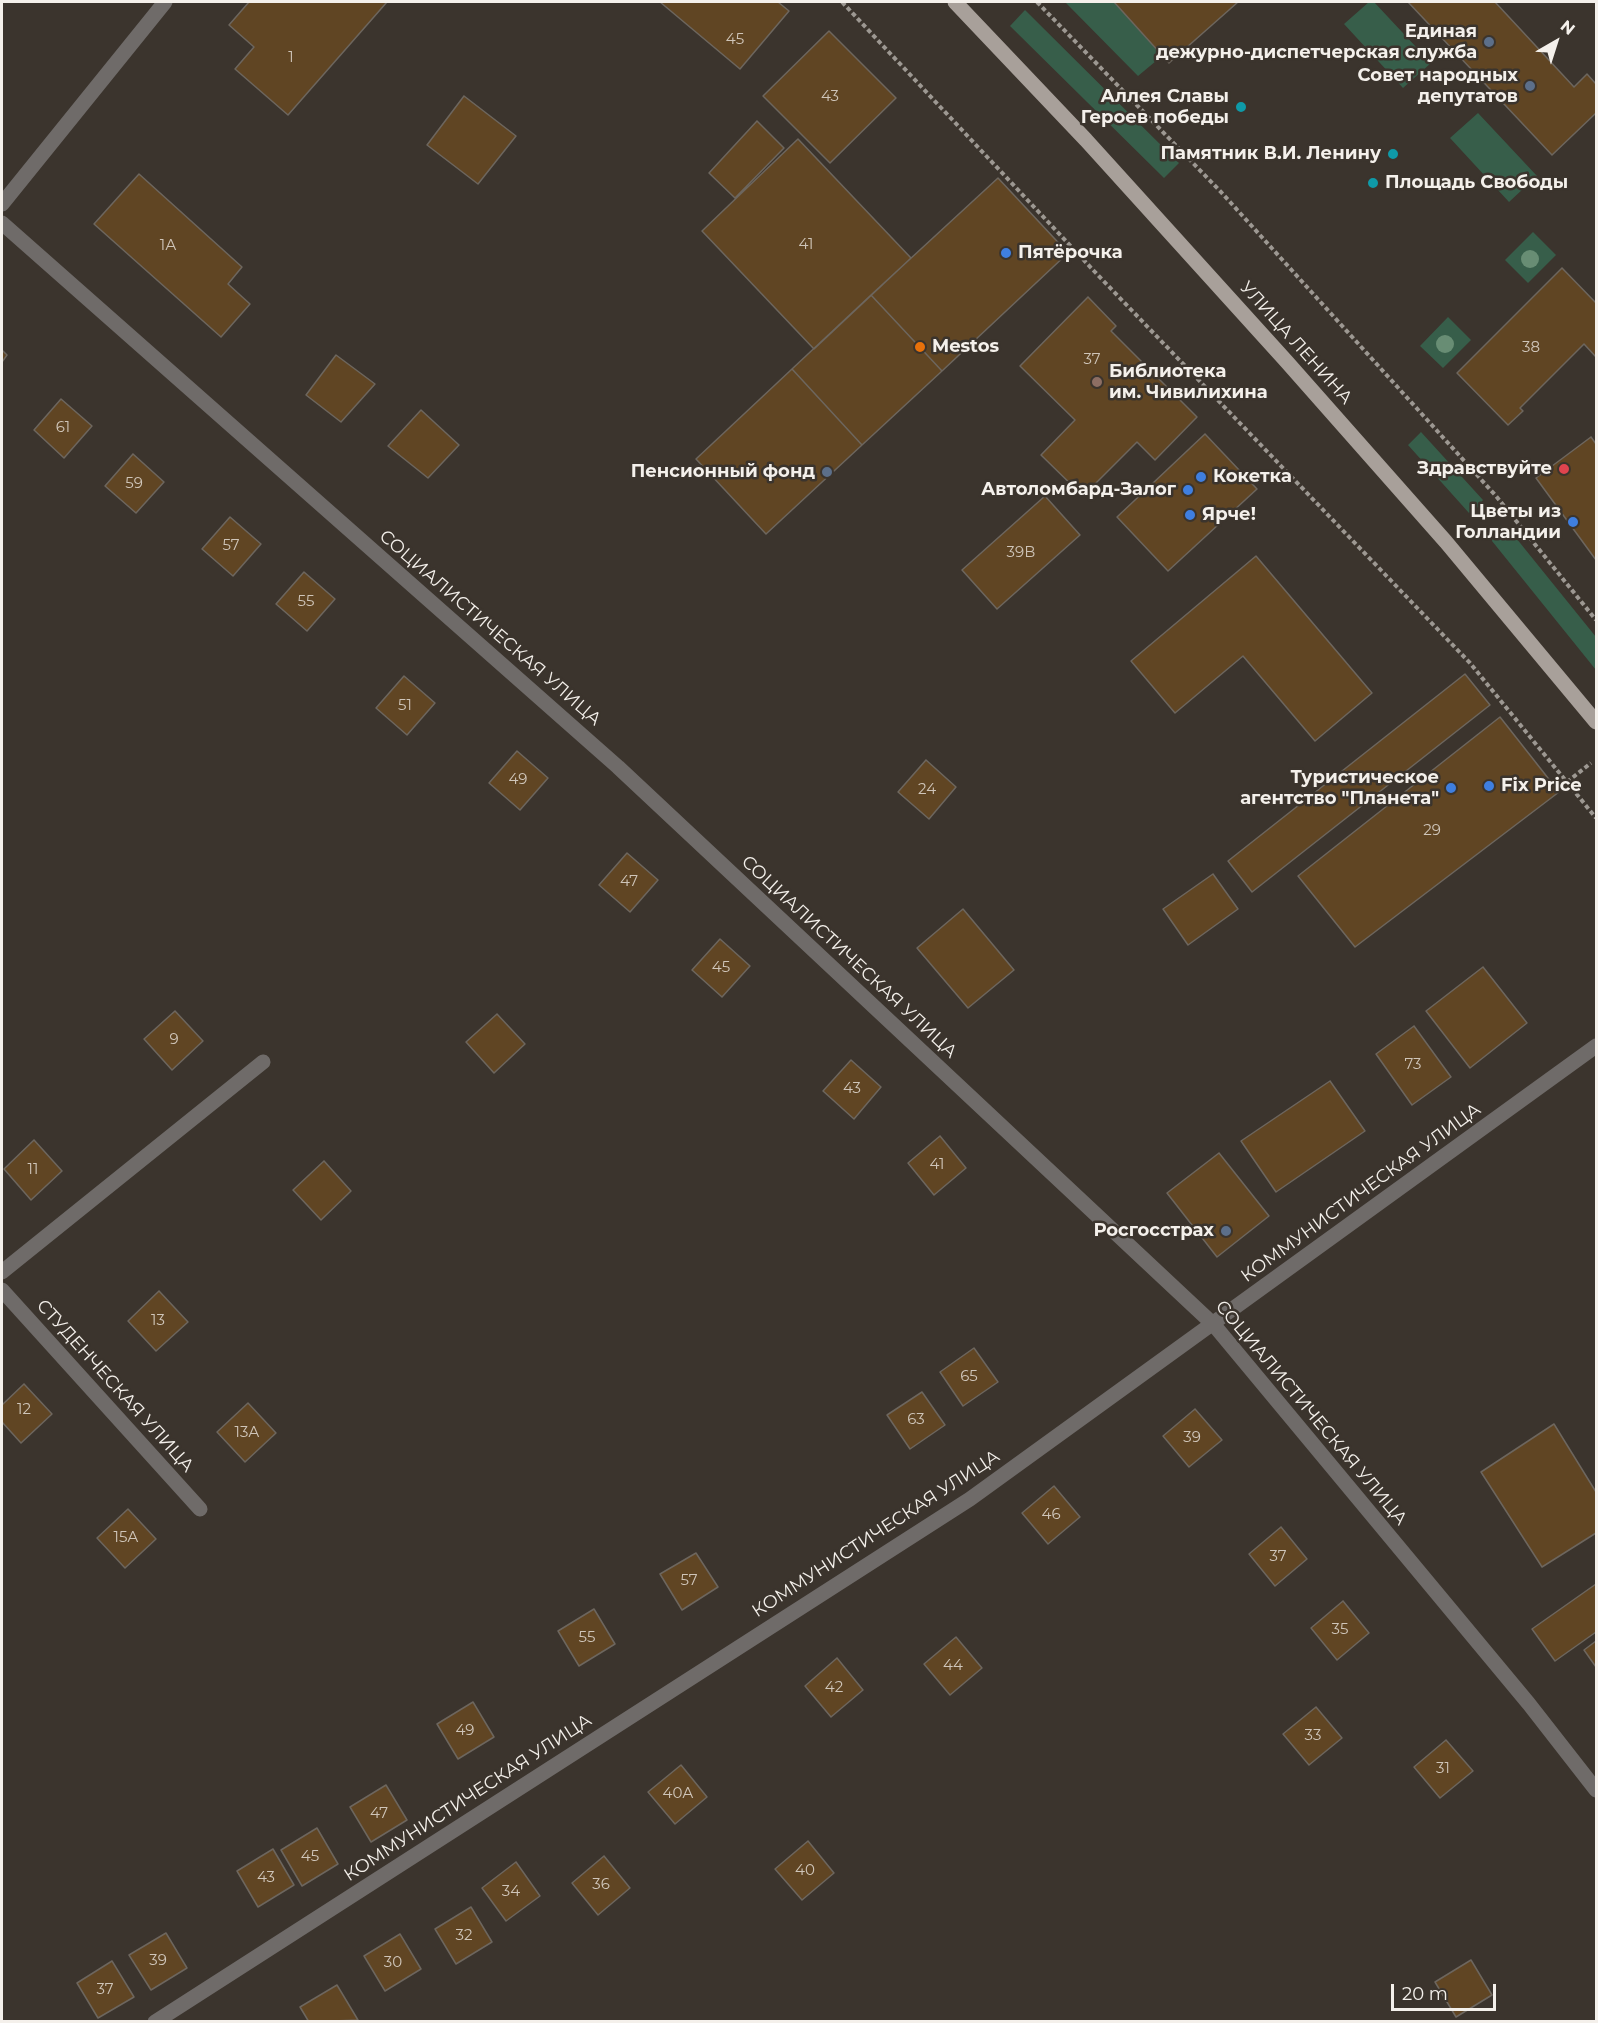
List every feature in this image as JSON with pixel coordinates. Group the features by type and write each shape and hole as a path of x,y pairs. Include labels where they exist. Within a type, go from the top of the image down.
{"main road":[{"name":"УЛИЦА ЛЕНИНА","path":"955,2 1086,140 1287,362 1446,542 1596,722"}],"street":[{"path":"2,204 165,2"},
{"name":"СОЦИАЛИСТИЧЕСКАЯ УЛИЦА","path":"2,224 618,767 1214,1325 1529,1704 1596,1790"},
{"name":"КОММУНИСТИЧЕСКАЯ УЛИЦА","path":"155,2022 970,1499 1214,1325 1596,1046"},
{"path":"2,1272 263,1062"},
{"name":"СТУДЕНЧЕСКАЯ УЛИЦА","path":"2,1290 200,1509"}],"path":[{"path":"842,2 1099,277 1464,657 1596,818"},
{"path":"1038,2 1221,192 1534,540 1596,620"},
{"path":"1567,782 1591,763"}],"green space":[{"path":"1065,2 1114,2 1162,56 1138,76"},
{"path":"1369,2 1374,2 1431,63 1403,88 1344,24"},
{"path":"1025,10 1179,163 1164,178 1010,26"},
{"path":"1478,113 1537,176 1509,202 1450,138"},
{"path":"1533,232 1556,255 1528,283 1505,260"},
{"path":"1448,317 1471,340 1443,368 1420,346"},
{"path":"1421,432 1483,500 1477,508 1469,513 1408,445"},
{"path":"1502,526 1508,528 1596,637 1596,670 1492,541 1496,528"}],"building":[{"path":"249,2 387,2 288,115 235,69 254,47 229,25"},
{"path":"660,2 778,2 789,11 740,69"},
{"path":"1114,2 1238,2 1169,63"},
{"path":"1408,2 1495,2 1574,87 1587,74 1596,84 1596,113 1552,155"},
{"path":"829,31 896,98 830,163 763,96"},
{"path":"464,96 516,136 478,184 427,145"},
{"path":"757,121 784,148 735,198 709,173"},
{"path":"798,139 911,258 814,349 702,231"},
{"path":"139,174 242,267 228,284 250,304 221,337 94,224"},
{"path":"998,178 1068,253 942,371 871,295"},
{"path":"1562,268 1596,303 1596,357 1584,344 1520,408 1523,411 1508,425 1457,373"},
{"path":"871,295 942,371 862,445 792,369"},
{"path":"1088,297 1116,326 1111,331 1197,417 1155,460 1137,442 1083,496 1041,455 1075,420 1020,366"},
{"path":"2,350 7,355 2,362"},
{"path":"336,355 375,384 341,422 306,395"},
{"path":"792,369 862,445 766,534 696,459"},
{"path":"61,399 92,426 64,458 34,430"},
{"path":"421,410 459,445 428,478 388,446"},
{"path":"1205,434 1257,489 1168,571 1117,517"},
{"path":"1591,437 1596,444 1596,560 1536,478"},
{"path":"133,454 164,482 136,513 105,486"},
{"path":"1045,496 1080,535 997,609 962,570"},
{"path":"230,517 261,544 233,576 202,549"},
{"path":"1256,556 1372,693 1315,741 1243,656 1175,713 1131,661"},
{"path":"304,572 335,599 307,631 276,604"},
{"path":"1465,674 1490,705 1252,892 1228,861"},
{"path":"404,676 435,703 407,735 376,708"},
{"path":"1500,717 1559,792 1355,947 1298,876"},
{"path":"517,751 548,778 520,810 489,783"},
{"path":"926,760 956,787 929,819 898,792"},
{"path":"627,853 658,880 630,912 599,885"},
{"path":"1213,874 1238,909 1188,945 1163,909"},
{"path":"963,909 1014,970 968,1008 917,948"},
{"path":"720,939 750,966 722,997 692,970"},
{"path":"1483,967 1527,1023 1470,1068 1426,1011"},
{"path":"175,1011 203,1041 172,1070 144,1039"},
{"path":"497,1014 525,1044 494,1073 466,1042"},
{"path":"1414,1026 1451,1077 1412,1105 1376,1054"},
{"path":"851,1060 881,1087 854,1119 823,1091"},
{"path":"1330,1081 1365,1131 1276,1192 1241,1141"},
{"path":"940,1136 966,1168 934,1195 908,1163"},
{"path":"34,1140 62,1171 31,1200 4,1169"},
{"path":"1219,1153 1269,1216 1217,1257 1167,1193"},
{"path":"324,1161 351,1191 321,1220 293,1190"},
{"path":"159,1291 188,1322 156,1351 128,1321"},
{"path":"974,1348 998,1382 963,1406 940,1372"},
{"path":"24,1384 52,1414 21,1443 2,1422 2,1405"},
{"path":"922,1392 945,1425 910,1449 887,1415"},
{"path":"248,1403 276,1433 245,1462 217,1432"},
{"path":"1195,1409 1222,1440 1189,1467 1163,1436"},
{"path":"1554,1424 1596,1492 1596,1533 1542,1567 1481,1472"},
{"path":"1054,1486 1080,1517 1048,1544 1022,1513"},
{"path":"128,1509 156,1539 125,1568 97,1538"},
{"path":"1281,1527 1307,1559 1275,1586 1249,1554"},
{"path":"696,1553 718,1587 682,1610 660,1574"},
{"path":"1596,1584 1596,1632 1555,1661 1532,1629"},
{"path":"1343,1601 1369,1633 1337,1660 1311,1628"},
{"path":"594,1609 615,1644 579,1666 558,1631"},
{"path":"956,1637 982,1668 950,1695 924,1664"},
{"path":"1596,1641 1596,1667 1584,1650"},
{"path":"837,1658 863,1690 831,1717 805,1686"},
{"path":"473,1702 494,1737 458,1759 437,1724"},
{"path":"1316,1707 1342,1738 1309,1765 1283,1734"},
{"path":"1446,1740 1473,1771 1440,1798 1414,1767"},
{"path":"681,1765 707,1797 675,1824 648,1792"},
{"path":"386,1785 407,1820 371,1842 350,1807"},
{"path":"317,1828 338,1864 302,1886 281,1850"},
{"path":"808,1841 834,1873 802,1900 775,1869"},
{"path":"273,1849 294,1885 258,1907 237,1871"},
{"path":"604,1856 630,1888 598,1915 572,1883"},
{"path":"516,1862 540,1896 506,1921 482,1888"},
{"path":"471,1907 492,1942 456,1964 435,1929"},
{"path":"166,1933 187,1968 151,1990 129,1955"},
{"path":"400,1934 421,1969 385,1991 364,1956"},
{"path":"1471,1960 1492,1995 1456,2017 1435,1982"},
{"path":"112,1961 134,1997 98,2018 77,1983"},
{"path":"337,1985 358,2020 309,2022 300,2007"}],"place":[{"name":"Единая дежурно-диспетчерская служба","path":"1489,42"},
{"name":"Совет народных депутатов","path":"1530,86"},
{"name":"Аллея Славы Героев победы","path":"1241,107"},
{"name":"Памятник В.И. Ленину","path":"1393,154"},
{"name":"Площадь Свободы","path":"1373,183"},
{"name":"Пятёрочка","path":"1006,253"},
{"name":"Mestos","path":"920,347"},
{"name":"Библиотека им. Чивилихина","path":"1097,382"},
{"name":"Здравствуйте","path":"1564,469"},
{"name":"Пенсионный фонд","path":"827,472"},
{"name":"Кокетка","path":"1201,477"},
{"name":"Автоломбард-Залог","path":"1188,490"},
{"name":"Ярче!","path":"1190,515"},
{"name":"Цветы из Голландии","path":"1573,522"},
{"name":"Fix Price","path":"1489,786"},
{"name":"Туристическое агентство \"Планета\"","path":"1451,788"},
{"name":"Росгосстрах","path":"1226,1231"}]}
